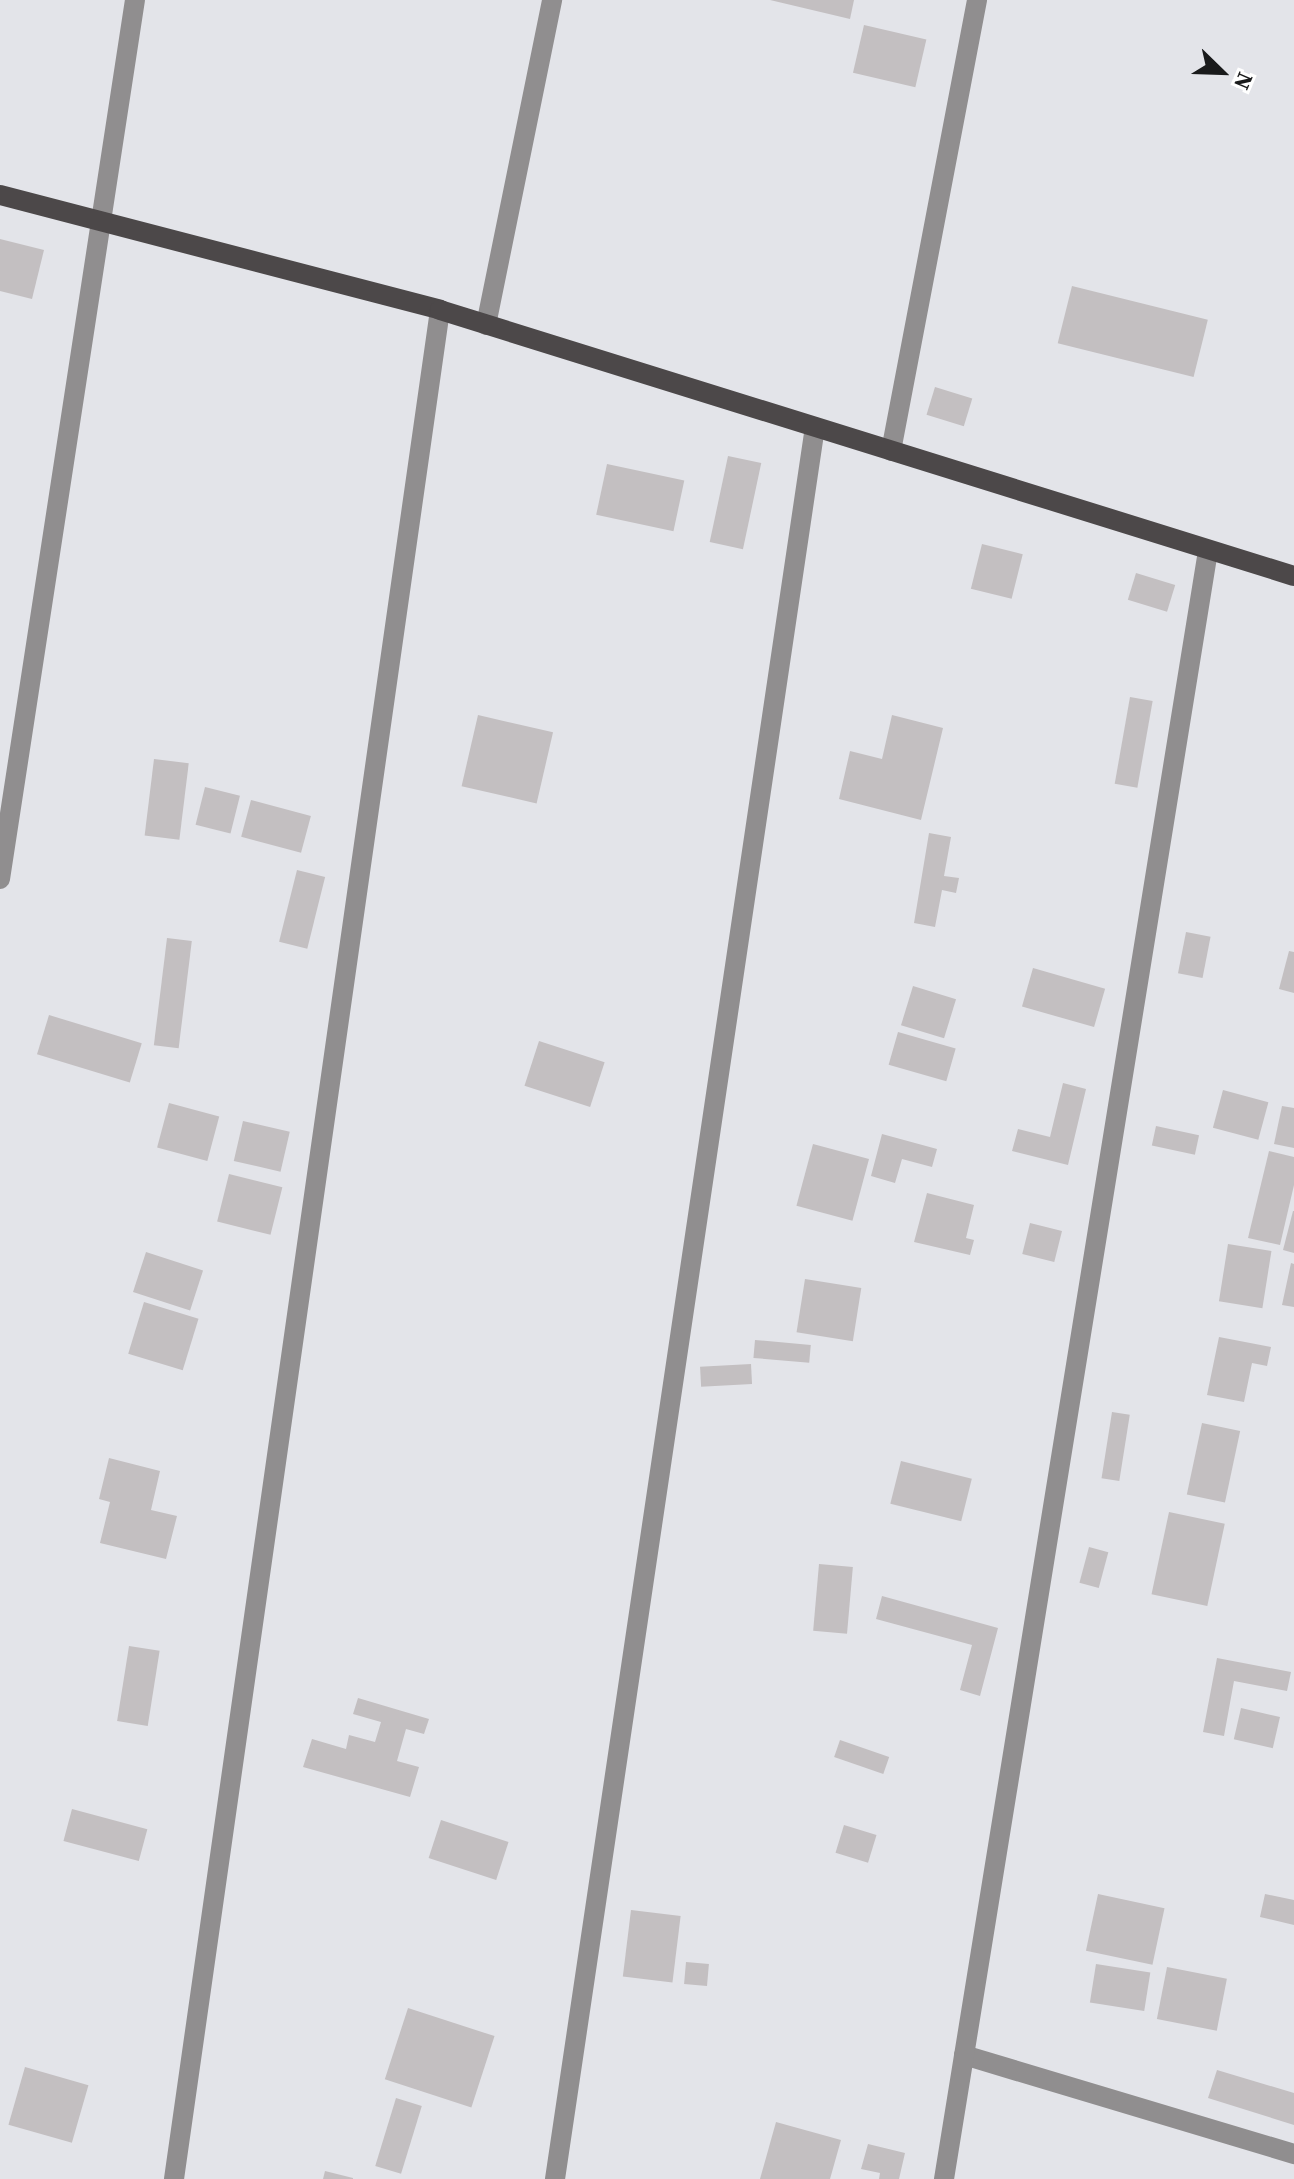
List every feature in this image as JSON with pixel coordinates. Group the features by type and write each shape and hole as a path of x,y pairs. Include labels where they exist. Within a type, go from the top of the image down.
{"main road":[{"path":"0,195 440,310 1294,576"}],"street":[{"path":"0,879 135,0"},
{"path":"486,325 552,0"},
{"path":"891,451 977,0"},
{"path":"174,2179 440,310"},
{"path":"555,2179 815,427"},
{"path":"944,2179 1208,550"},
{"path":"964,2055 1294,2154"}],"building":[{"path":"770,0 854,0 850,19"},
{"path":"864,25 926,39 915,87 853,73"},
{"path":"0,239 44,250 32,299 0,291"},
{"path":"1072,286 1208,320 1194,377 1058,343"},
{"path":"935,387 972,398 964,426 927,415"},
{"path":"728,456 761,463 743,549 710,542"},
{"path":"607,464 684,480 673,531 596,515"},
{"path":"982,544 1023,554 1012,599 971,589"},
{"path":"1136,573 1175,585 1167,612 1128,600"},
{"path":"1130,697 1153,701 1137,788 1115,784"},
{"path":"478,715 553,732 537,803 462,786"},
{"path":"892,715 943,728 921,820 839,799 850,751 882,759"},
{"path":"154,759 189,763 179,840 145,835"},
{"path":"205,787 240,796 230,834 196,825"},
{"path":"251,800 311,816 301,853 241,837"},
{"path":"929,833 951,837 944,876 959,878 956,893 942,890 935,927 914,923"},
{"path":"297,870 325,877 307,949 279,942"},
{"path":"1186,932 1211,937 1203,978 1178,973"},
{"path":"167,938 192,941 179,1048 154,1045"},
{"path":"1289,951 1294,952 1294,993 1279,989"},
{"path":"1033,968 1105,989 1094,1027 1022,1006"},
{"path":"913,986 956,999 944,1038 901,1025"},
{"path":"49,1015 142,1043 130,1083 37,1054"},
{"path":"898,1032 956,1049 946,1081 889,1065"},
{"path":"539,1041 605,1062 590,1107 524,1086"},
{"path":"1063,1083 1086,1089 1068,1165 1012,1151 1018,1129 1050,1137"},
{"path":"1223,1090 1268,1102 1258,1140 1213,1128"},
{"path":"169,1103 219,1116 207,1161 157,1147"},
{"path":"1282,1106 1294,1108 1294,1148 1274,1144"},
{"path":"243,1121 290,1132 281,1172 234,1161"},
{"path":"1156,1126 1199,1135 1195,1155 1152,1146"},
{"path":"882,1134 937,1149 932,1167 902,1159 895,1183 871,1176"},
{"path":"813,1144 869,1159 852,1221 796,1206"},
{"path":"1269,1151 1294,1157 1294,1185 1280,1245 1248,1238"},
{"path":"229,1174 282,1187 271,1235 217,1222"},
{"path":"927,1193 974,1205 966,1238 974,1240 970,1255 914,1242"},
{"path":"1294,1211 1294,1253 1283,1250"},
{"path":"1030,1223 1062,1231 1054,1262 1022,1254"},
{"path":"1228,1244 1271,1251 1262,1308 1219,1301"},
{"path":"146,1252 203,1271 190,1310 133,1292"},
{"path":"1291,1263 1294,1264 1294,1307 1282,1305"},
{"path":"805,1279 861,1288 853,1341 797,1332"},
{"path":"144,1302 199,1319 183,1370 128,1354"},
{"path":"1219,1337 1271,1347 1267,1366 1252,1363 1244,1402 1207,1395"},
{"path":"755,1340 811,1345 809,1363 753,1358"},
{"path":"751,1364 752,1384 701,1387 700,1367"},
{"path":"1112,1412 1130,1415 1119,1481 1102,1478"},
{"path":"1202,1423 1240,1431 1225,1503 1187,1494"},
{"path":"109,1458 160,1471 151,1510 177,1516 166,1559 100,1543 110,1502 99,1499"},
{"path":"901,1461 972,1479 961,1521 890,1504"},
{"path":"1169,1512 1225,1524 1207,1606 1152,1594"},
{"path":"1089,1547 1108,1552 1099,1588 1079,1583"},
{"path":"819,1564 853,1567 847,1634 813,1631"},
{"path":"882,1596 998,1628 980,1696 960,1690 972,1645 876,1619"},
{"path":"129,1646 160,1651 148,1726 117,1721"},
{"path":"1217,1658 1291,1672 1287,1691 1234,1681 1224,1736 1203,1732"},
{"path":"358,1698 429,1719 424,1734 406,1729 397,1761 419,1767 410,1797 303,1767 312,1739 346,1749 349,1735 375,1742 381,1722 353,1714"},
{"path":"1241,1708 1280,1717 1273,1748 1234,1739"},
{"path":"840,1740 889,1757 883,1774 834,1757"},
{"path":"72,1809 147,1829 139,1861 63,1841"},
{"path":"441,1820 509,1842 496,1880 429,1858"},
{"path":"844,1825 877,1835 868,1863 836,1853"},
{"path":"1098,1894 1165,1908 1152,1965 1086,1951"},
{"path":"1265,1894 1294,1900 1294,1925 1260,1917"},
{"path":"631,1910 681,1916 672,1983 623,1977"},
{"path":"686,1962 709,1964 707,1986 684,1984"},
{"path":"1096,1964 1150,1973 1144,2011 1090,2003"},
{"path":"1167,1967 1227,1979 1217,2031 1157,2019"},
{"path":"408,2008 495,2036 471,2107 385,2079"},
{"path":"25,2067 88,2085 72,2143 8,2125"},
{"path":"1217,2070 1294,2093 1294,2125 1208,2098"},
{"path":"396,2098 422,2106 401,2174 375,2166"},
{"path":"776,2122 841,2140 830,2179 760,2179"},
{"path":"868,2144 905,2153 899,2179 879,2179 880,2173 861,2169"},
{"path":"325,2171 353,2178 353,2179 323,2179"}]}
